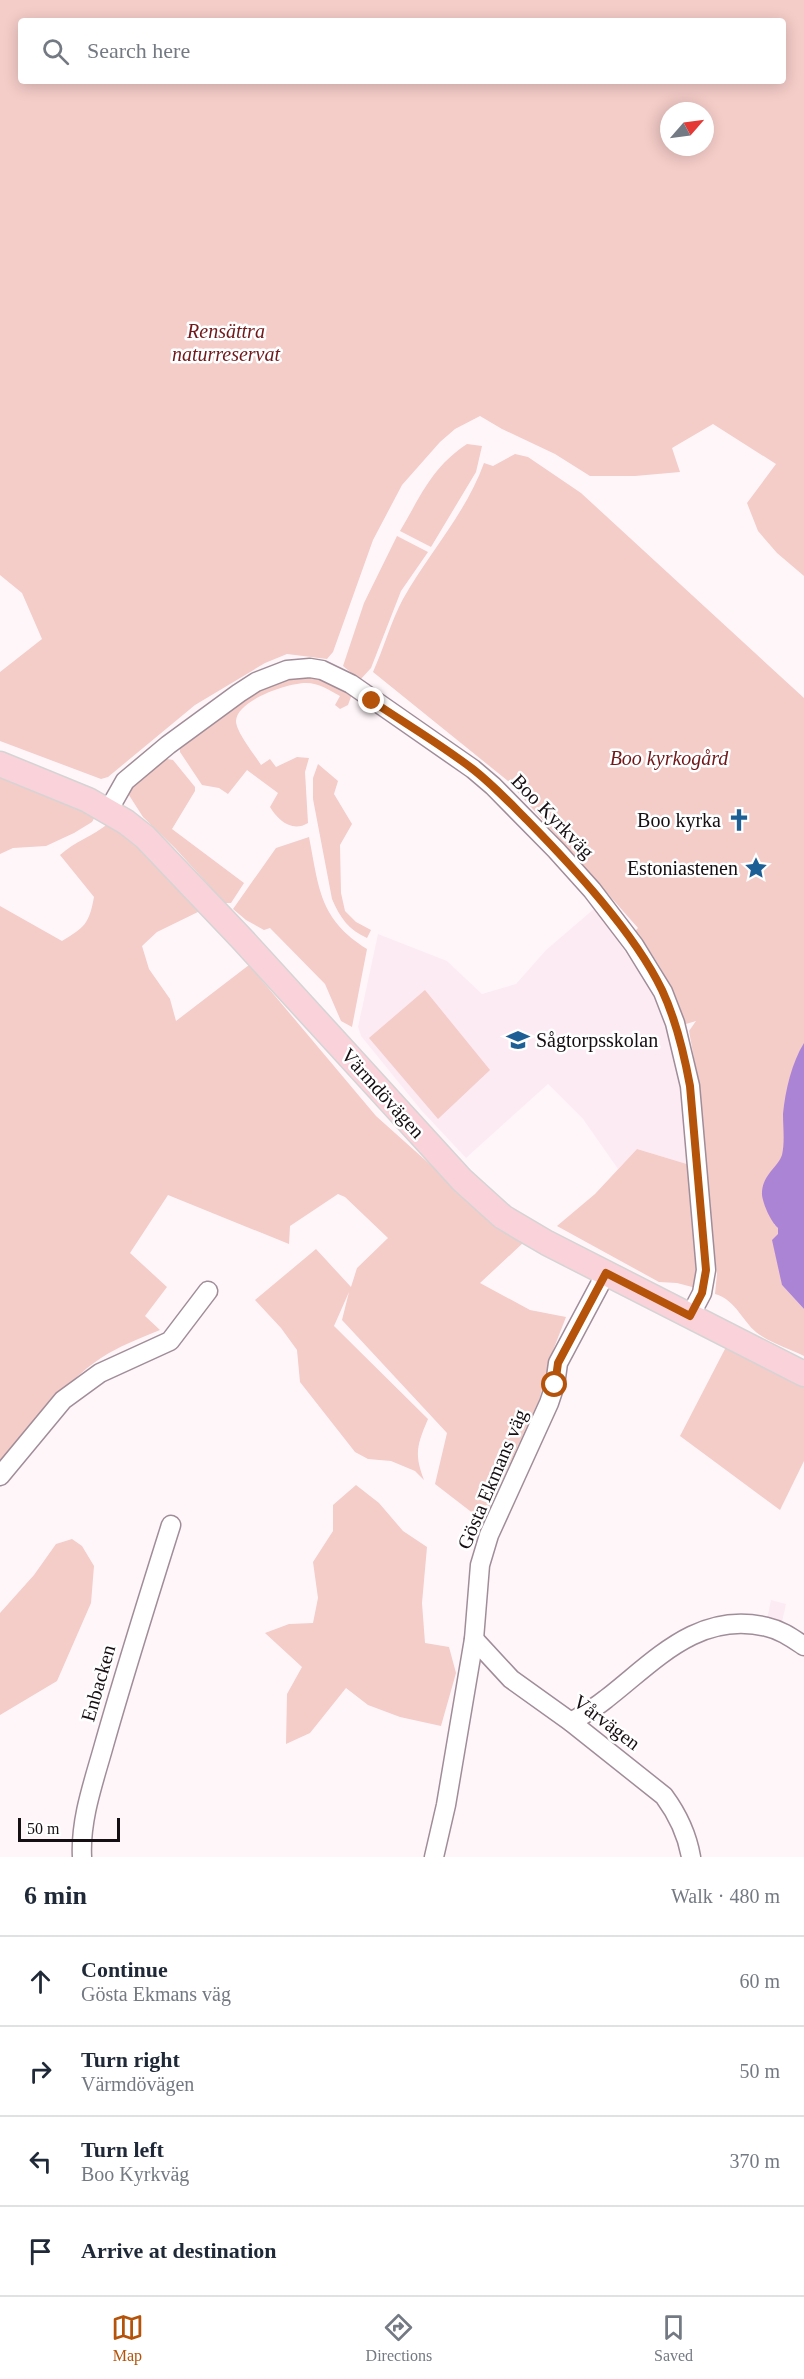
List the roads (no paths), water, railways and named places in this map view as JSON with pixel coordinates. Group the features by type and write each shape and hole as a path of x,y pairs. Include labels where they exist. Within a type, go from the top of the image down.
{"main road":[{"name":"Värmdövägen","path":"0,764 88,800 126,822 145,837 485,1203 520,1228 804,1374"}],"street":[{"name":"Boo Kyrkväg","path":"108,811 125,781 168,745 232,698 270,676 287,670 310,668 322,670 351,684 473,769 493,786 592,890 634,945 659,986 675,1023 690,1086 706,1270 702,1293 690,1316"},
{"name":"Gösta Ekmans väg","path":"434,1857 446,1805 474,1640 480,1565 489,1535 549,1403 555,1385 558,1363 606,1273"},
{"path":"0,1476 63,1400 100,1373 170,1341 208,1291"},
{"name":"Enbacken","path":"82,1857 83,1828 87,1808 138,1628 171,1525"},
{"path":"571,1722 605,1700 679,1641 705,1630 726,1625 766,1627 783,1633 804,1646"},
{"name":"Vårvägen","path":"474,1640 512,1680 571,1722 664,1797 676,1811 691,1857"}],"place":[{"name":"Boo kyrka","path":"739,820"},
{"name":"Estoniastenen","path":"756,868"},
{"name":"Sågtorpsskolan","path":"518,1040"}],"park label":[{"name":"Rensättra naturreservat","path":"226,342"},
{"name":"Boo kyrkogård","path":"669,758"}]}
